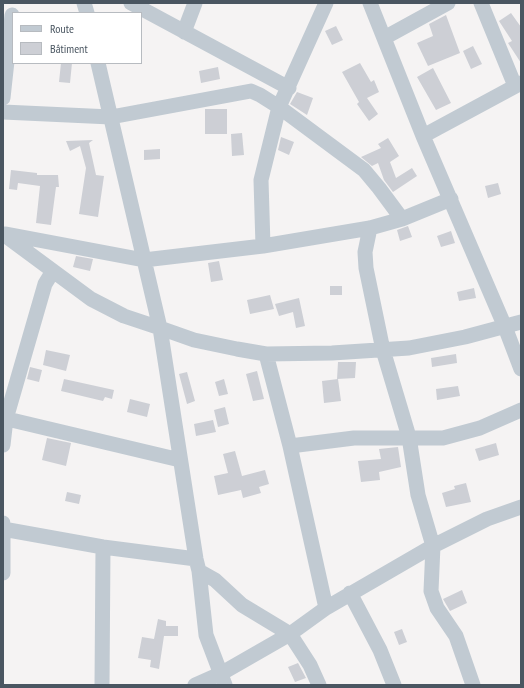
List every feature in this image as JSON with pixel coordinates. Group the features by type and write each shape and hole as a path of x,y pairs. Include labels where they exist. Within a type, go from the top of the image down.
{"street":[{"path":"131,3 289,88"},
{"path":"184,32 195,3"},
{"path":"263,246 261,180 279,107 289,88 326,3"},
{"path":"370,3 424,136 505,327 521,369"},
{"path":"384,38 448,3"},
{"path":"424,136 518,84 481,3"},
{"path":"3,98 12,15"},
{"path":"98,64 112,117 160,328 198,565 206,635 223,679"},
{"path":"3,112 112,117 251,91 279,107 364,170 402,219"},
{"path":"3,234 144,260 263,246 370,228 402,219 451,200"},
{"path":"370,228 365,252 366,268 383,350 408,437 418,495 433,546 432,591 437,608 456,636 472,685"},
{"path":"3,234 91,299 124,316 194,340 237,350 266,354 383,350 436,344 521,322"},
{"path":"3,445 4,418 45,284 54,271"},
{"path":"266,354 290,446 326,608"},
{"path":"290,446 354,438 443,438 480,428 521,410"},
{"path":"4,418 180,460"},
{"path":"195,685 223,679 350,593 433,546 487,519 521,507"},
{"path":"3,523 3,573"},
{"path":"3,529 198,565 242,605 290,634 310,665 319,685"},
{"path":"102,685 103,547"},
{"path":"350,593 380,650 394,685"}],"building":[{"path":"511,13 521,27 521,63 508,43 512,41 499,21"},
{"path":"446,15 460,53 428,66 417,43 433,36 429,24"},
{"path":"336,26 343,40 332,45 325,31"},
{"path":"473,46 482,64 471,69 463,51"},
{"path":"360,63 371,82 374,80 379,92 367,98 378,114 369,121 357,104 359,102 342,72"},
{"path":"61,64 72,64 70,83 59,82"},
{"path":"218,67 220,79 201,83 199,71"},
{"path":"433,68 451,103 436,110 417,77"},
{"path":"297,92 313,98 307,115 290,104"},
{"path":"205,109 227,109 227,134 205,134"},
{"path":"242,133 244,155 232,156 231,134"},
{"path":"281,137 294,142 289,155 278,150"},
{"path":"388,138 399,156 390,162 396,178 412,168 417,176 393,192 384,180 378,163 372,166 361,157 381,148 378,144"},
{"path":"93,140 89,143 96,175 104,176 98,217 79,214 86,168 80,146 70,151 66,141"},
{"path":"160,149 160,159 144,160 144,150"},
{"path":"11,170 37,173 37,175 58,175 59,187 56,187 51,225 36,223 40,186 18,183 17,190 9,189"},
{"path":"498,183 501,194 488,198 485,186"},
{"path":"408,226 412,237 400,241 397,230"},
{"path":"451,231 455,243 441,247 437,236"},
{"path":"76,256 93,259 90,271 73,267"},
{"path":"219,261 223,280 211,282 208,263"},
{"path":"330,286 342,286 342,295 330,295"},
{"path":"474,288 476,298 459,301 457,292"},
{"path":"270,295 274,309 250,314 247,300"},
{"path":"299,298 305,326 296,328 293,312 279,316 275,304"},
{"path":"46,350 70,355 66,371 43,365"},
{"path":"456,354 457,363 432,367 431,358"},
{"path":"338,362 356,362 355,378 337,379"},
{"path":"30,367 42,370 39,382 27,379"},
{"path":"257,371 264,399 253,401 246,374"},
{"path":"187,372 195,401 187,404 179,374"},
{"path":"64,379 114,390 112,399 105,397 103,401 61,391"},
{"path":"224,379 228,394 219,396 215,382"},
{"path":"338,379 341,401 324,403 322,381"},
{"path":"458,386 460,396 437,400 436,389"},
{"path":"130,399 150,404 147,417 127,412"},
{"path":"225,407 229,424 218,427 214,410"},
{"path":"213,420 216,432 196,436 194,424"},
{"path":"47,438 71,443 66,466 42,460"},
{"path":"496,443 499,455 479,461 475,449"},
{"path":"398,447 401,467 379,472 380,480 361,482 358,461 381,459 379,449"},
{"path":"235,451 242,476 265,470 269,484 259,487 261,493 243,498 241,490 218,495 214,476 228,473 223,454"},
{"path":"466,483 471,502 446,507 442,493 455,489 454,486"},
{"path":"67,492 81,495 79,504 65,501"},
{"path":"462,590 467,603 450,611 443,599"},
{"path":"158,619 166,621 166,626 178,626 178,636 164,636 159,669 150,667 151,660 138,658 142,637 154,639"},
{"path":"402,629 407,642 399,645 394,632"},
{"path":"298,663 306,678 295,682 288,667"}]}
